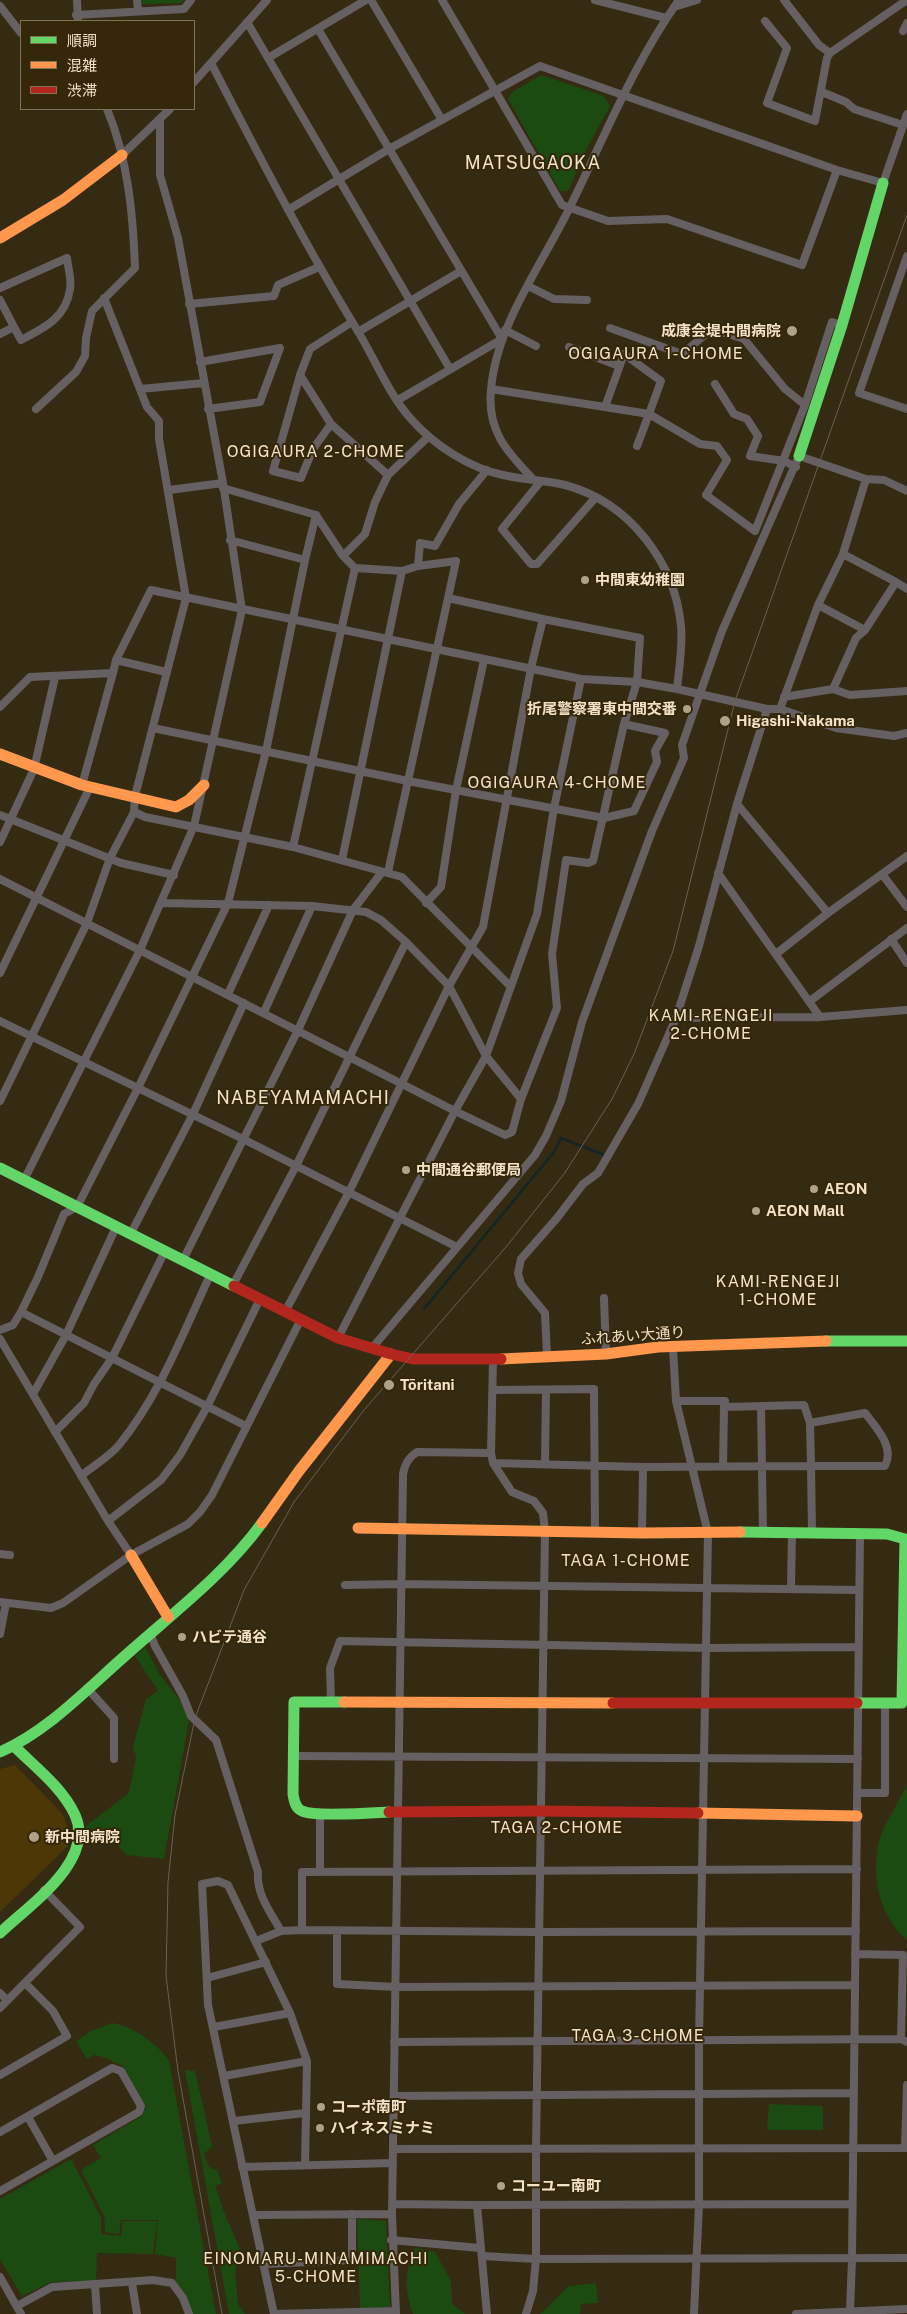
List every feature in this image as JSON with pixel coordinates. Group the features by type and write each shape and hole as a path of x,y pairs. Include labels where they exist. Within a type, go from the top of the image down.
{"street":[{"path":"77,0 77,18 138,10 184,9 191,0"},
{"path":"137,0 138,10"},
{"path":"195,81 267,0"},
{"path":"268,58 366,0"},
{"path":"371,0 442,120"},
{"path":"442,0 562,205 569,209 608,221 667,219 802,265 837,170"},
{"path":"595,0 666,18"},
{"path":"532,478 504,449 494,429 491,389 502,339 569,209 624,95 666,18 679,0"},
{"path":"674,7 697,0"},
{"path":"784,0 819,45 830,53"},
{"path":"765,21 787,48 767,103 815,121 827,58 830,53 907,0"},
{"path":"0,6 20,32"},
{"path":"247,22 450,369"},
{"path":"318,29 502,339"},
{"path":"211,63 288,210 410,418 428,437 464,460 487,470 503,476 532,478 567,486 596,497 611,506 633,525 656,553 670,577 676,594 682,628 677,689"},
{"path":"288,210 389,150 540,66 837,170 883,183"},
{"path":"195,71 203,72"},
{"path":"822,92 846,102 854,109 903,125"},
{"path":"36,409 76,372 85,356 86,338 92,311 135,268 131,202 122,155 107,110"},
{"path":"0,238 93,180 169,110"},
{"path":"373,1347 534,1155 546,1136 561,1100 582,1022 652,831 684,758 682,745 698,695 740,588 796,467 842,325 883,183 907,114"},
{"path":"24,1180 140,950 194,826 242,610 223,486 178,238 160,175 160,120"},
{"path":"907,256 859,392 907,409"},
{"path":"0,288 67,258 71,288 63,309 49,326 21,340 0,300"},
{"path":"189,304 274,296 278,285 320,267"},
{"path":"358,332 461,271"},
{"path":"528,286 554,299 587,300"},
{"path":"0,1101 87,923 110,858 134,812 134,796 186,598 169,490 158,439 160,421 147,407 104,298"},
{"path":"331,424 313,449 301,478 273,472 300,375 310,348 352,322"},
{"path":"491,389 649,414 700,444 716,446 727,460 706,495 755,531 805,405 832,322 842,325"},
{"path":"0,334 14,327"},
{"path":"610,328 682,354 712,329 744,339 785,389 805,405"},
{"path":"505,330 536,346"},
{"path":"398,400 502,339"},
{"path":"569,347 619,366"},
{"path":"200,362 280,348 260,402 208,409"},
{"path":"605,407 624,354 661,381 637,446"},
{"path":"300,375 331,424 388,475"},
{"path":"140,389 204,383"},
{"path":"715,384 734,414 747,419 758,436 750,456 784,461 796,467"},
{"path":"343,556 365,534 375,502 388,475 428,437"},
{"path":"799,456 866,479 884,480 907,491"},
{"path":"418,566 420,543 435,546 459,504 487,470"},
{"path":"780,709 818,605 843,554 866,479"},
{"path":"541,481 502,529 531,564 537,564 596,497"},
{"path":"169,490 223,486 316,515 343,556 355,568 402,571 418,566 456,561 408,781 385,872 352,910 298,1030 184,1260"},
{"path":"0,1330 13,1325 21,1312 38,1278 64,1214 77,1207 138,1088 228,903 266,751 316,515"},
{"path":"230,540 305,560"},
{"path":"843,554 907,589"},
{"path":"293,847 355,568"},
{"path":"342,860 402,571"},
{"path":"833,689 856,638 865,630 896,582"},
{"path":"0,974 36,897 66,840 86,786 116,660 151,590 581,679 637,682 767,709 780,709 836,728 894,736 907,733"},
{"path":"0,879 456,1111 505,1135 512,1132 521,1099 557,1008 552,954 566,860 588,863 593,861 624,724 637,682 640,638 448,598"},
{"path":"818,605 865,630"},
{"path":"285,1312 349,1192 449,986 470,946 483,927 531,668 543,619"},
{"path":"116,660 166,672"},
{"path":"426,903 441,887 456,790 484,660"},
{"path":"0,707 30,677 113,673"},
{"path":"0,842 34,769 55,676"},
{"path":"338,1338 486,1056 537,914 554,808 581,679"},
{"path":"784,697 833,689 850,695 907,691"},
{"path":"546,1356 545,1313 521,1284 518,1273 520,1259 557,1218 583,1184 598,1173 638,1104 676,1018 699,946 737,804 767,709"},
{"path":"153,728 408,781 604,818 634,811 656,762 654,751 665,733 624,724"},
{"path":"0,754 34,769 86,786 176,807 189,800 204,785"},
{"path":"737,804 828,913"},
{"path":"134,812 144,817 246,836 293,847 402,876 426,903 510,986"},
{"path":"0,815 121,863 174,875"},
{"path":"776,954 828,913 907,856"},
{"path":"718,873 820,1017"},
{"path":"882,874 907,907"},
{"path":"161,904 228,903 312,906 366,912 381,920 406,942 449,986 486,1056 521,1099"},
{"path":"228,994 269,905"},
{"path":"264,1012 312,906"},
{"path":"810,1001 907,928"},
{"path":"891,939 907,963"},
{"path":"233,1285 351,1057 406,942"},
{"path":"130,1233 192,1114 244,1003"},
{"path":"676,1018 820,1017 907,1010"},
{"path":"0,1021 245,1140 457,1247"},
{"name":"ふれあい大通り","path":"0,1168 338,1338 414,1359 493,1359 606,1354 658,1347 673,1348 858,1340 907,1342"},
{"path":"33,1394 66,1335 116,1227"},
{"path":"55,1432 84,1403 94,1384 112,1358 165,1251"},
{"path":"81,1476 118,1446 159,1384 211,1273"},
{"path":"108,1522 161,1480 180,1455 207,1407 260,1298"},
{"path":"604,1298 606,1354"},
{"path":"21,1312 159,1384 246,1426"},
{"path":"0,1634 3,1602 51,1608 63,1603 131,1555 188,1524 200,1512 212,1495 301,1319"},
{"path":"0,1339 108,1522 131,1555 168,1617"},
{"path":"673,1348 676,1401 708,1533 698,2095 699,2204 694,2314"},
{"path":"0,1752 14,1746 51,1721 212,1579 246,1545 299,1471 391,1354"},
{"path":"493,1359 491,1453 493,1464 512,1492 534,1501 542,1512 546,1531 538,1986 536,2259 533,2291 526,2314"},
{"path":"493,1390 594,1390 595,1532"},
{"path":"545,1464 546,1390"},
{"path":"676,1401 725,1402 723,1466"},
{"path":"724,1407 804,1405 810,1423 812,1532"},
{"path":"762,1406 762,1532"},
{"path":"493,1464 643,1467 884,1466 888,1460 887,1444 865,1413 810,1423"},
{"path":"305,2165 307,2061 290,2013 228,1885 218,1882 202,1884 208,2005 234,2121 242,2167 265,2264 274,2314 396,2312 392,2204 403,1474 410,1456 417,1452 491,1453"},
{"path":"642,1533 643,1467"},
{"path":"358,1528 642,1533 812,1532 887,1534 905,1539 902,1703 294,1702 293,1794 295,1804 302,1811 320,1813 542,1811 857,1816"},
{"path":"791,1589 792,1533"},
{"path":"850,2311 860,1534"},
{"path":"0,1554 10,1555"},
{"path":"345,1585 402,1584 706,1590 858,1590"},
{"path":"150,1633 155,1646 183,1696 191,1716 216,1740 258,1872 257,1881 264,1902 281,1931"},
{"path":"331,1701 330,1668 340,1641 706,1648 858,1646"},
{"path":"87,1688 114,1718 114,1759"},
{"path":"858,1793 885,1793 885,1704"},
{"path":"0,1933 71,1862 76,1849 78,1826 74,1814 64,1798 14,1746"},
{"path":"294,1756 398,1758 542,1756 703,1760 858,1759"},
{"path":"320,1813 320,1871"},
{"path":"302,1930 302,1872 397,1873 857,1869"},
{"path":"0,2008 80,1927 44,1890"},
{"path":"256,1941 281,1931 302,1930 539,1932 856,1931"},
{"path":"337,1931 336,1984 396,1987 855,1985"},
{"path":"394,2042 904,2040 903,1955 856,1954"},
{"path":"207,1978 266,1962"},
{"path":"0,2075 67,2036 53,2011 25,1983"},
{"path":"0,1993 7,2000"},
{"path":"214,2027 290,2013"},
{"path":"224,2076 307,2061"},
{"path":"0,2132 112,2068 121,2071 142,2106 139,2112 0,2191"},
{"path":"394,2149 906,2148 907,2086"},
{"path":"394,2096 853,2093"},
{"path":"234,2121 306,2113"},
{"path":"28,2117 53,2161"},
{"path":"242,2167 393,2163"},
{"path":"392,2204 476,2206 852,2204"},
{"path":"476,2206 487,2314"},
{"path":"265,2264 352,2260 352,2214"},
{"path":"254,2215 392,2214"},
{"path":"392,2240 536,2259 907,2258"},
{"path":"0,2277 19,2310 52,2287 132,2283 153,2280 172,2283 183,2298 189,2314"},
{"path":"132,2283 137,2314"},
{"path":"96,2285 97,2314"},
{"path":"796,2314 907,2309"}],"shaded area":[{"name":"新中間病院","path":"15,1765 62,1813 68,1828 68,1846 0,1912 0,1769"}],"green space":[{"path":"142,0 184,0 181,3 142,4"},
{"path":"541,75 604,96 610,106 585,152 568,191 560,191 508,99 512,92"},
{"path":"145,1647 160,1675 180,1700 189,1721 164,1859 126,1855 104,1830 86,1843 86,1826 129,1793 136,1757 133,1747 146,1699 158,1691 135,1656"},
{"path":"907,1785 907,1940 897,1931 884,1908 877,1881 876,1868 881,1834"},
{"path":"112,2023 128,2028 152,2042 169,2061 216,2314 192,2314 176,2285 176,2258 155,2254 158,2220 121,2220 119,2234 105,2232 104,2216 81,2170 101,2158 93,2145 142,2116 146,2106 123,2066 94,2055 87,2059 76,2041 91,2031"},
{"path":"185,2070 195,2071 212,2146 204,2154 209,2167 217,2170 222,2183 215,2186 240,2249 235,2272 238,2304 245,2314 229,2314"},
{"path":"769,2104 823,2106 823,2130 767,2130"},
{"path":"71,2159 101,2217 101,2234 121,2236 123,2221 157,2221 153,2254 97,2253 96,2281 52,2282 22,2296 0,2259 0,2199"},
{"path":"357,2219 386,2221 390,2307 360,2308"},
{"path":"415,2248 435,2252 451,2281 452,2304 465,2314 413,2314 406,2280"},
{"path":"596,2283 598,2303 581,2304 580,2314 540,2314 569,2286"}],"waterway":[{"path":"424,1309 554,1152 561,1138 604,1155"}],"tram line":[{"path":"222,2314 178,2071 166,1976 168,1882 175,1815 195,1718 244,1590 294,1502 364,1410 506,1247 564,1174 612,1099 634,1054 673,951 735,701 907,215"}],"traffic: fast":[{"path":"799,456 842,325 883,183"},
{"path":"0,1168 234,1286"},
{"path":"826,1341 907,1341"},
{"path":"0,1752 34,1733 82,1695 215,1576 262,1523"},
{"path":"740,1532 887,1534 905,1539 902,1703 857,1703"},
{"path":"344,1702 294,1702 293,1794 295,1804 302,1811 318,1814 389,1812"},
{"path":"0,1933 56,1881 68,1865 76,1849 79,1832 75,1815 63,1795 14,1746"}],"traffic: slow":[{"path":"0,238 63,200 122,155"},
{"path":"0,754 82,785 176,807 189,800 204,785"},
{"path":"501,1359 606,1354 658,1347 826,1341"},
{"path":"262,1523 299,1471 391,1354"},
{"path":"358,1528 642,1533 740,1532"},
{"path":"131,1555 168,1617"},
{"path":"344,1702 613,1703"},
{"path":"698,1813 857,1816"}],"traffic: jam":[{"path":"234,1286 338,1338 391,1354 413,1359 501,1359"},
{"path":"613,1703 857,1703"},
{"path":"389,1812 698,1813"}],"place":[{"name":"成康会堤中間病院","path":"792,331"},
{"name":"中間東幼稚園","path":"585,580"},
{"name":"折尾警察署東中間交番","path":"687,709"},
{"name":"Higashi-Nakama","path":"725,721"},
{"name":"中間通谷郵便局","path":"406,1170"},
{"name":"AEON","path":"814,1189"},
{"name":"AEON Mall","path":"756,1211"},
{"name":"Tōritani","path":"389,1385"},
{"name":"ハビテ通谷","path":"182,1637"},
{"name":"新中間病院","path":"34,1837"},
{"name":"コーポ南町","path":"321,2107"},
{"name":"ハイネスミナミ","path":"320,2128"},
{"name":"コーユー南町","path":"501,2186"}],"district":[{"name":"MATSUGAOKA","path":"533,163"},
{"name":"OGIGAURA 1-CHOME","path":"656,354"},
{"name":"OGIGAURA 2-CHOME","path":"316,452"},
{"name":"OGIGAURA 4-CHOME","path":"557,783"},
{"name":"KAMI-RENGEJI 2-CHOME","path":"711,1025"},
{"name":"NABEYAMAMACHI","path":"303,1098"},
{"name":"KAMI-RENGEJI 1-CHOME","path":"778,1291"},
{"name":"TAGA 1-CHOME","path":"626,1561"},
{"name":"TAGA 2-CHOME","path":"557,1828"},
{"name":"TAGA 3-CHOME","path":"638,2036"},
{"name":"EINOMARU-MINAMIMACHI 5-CHOME","path":"316,2268"}]}
